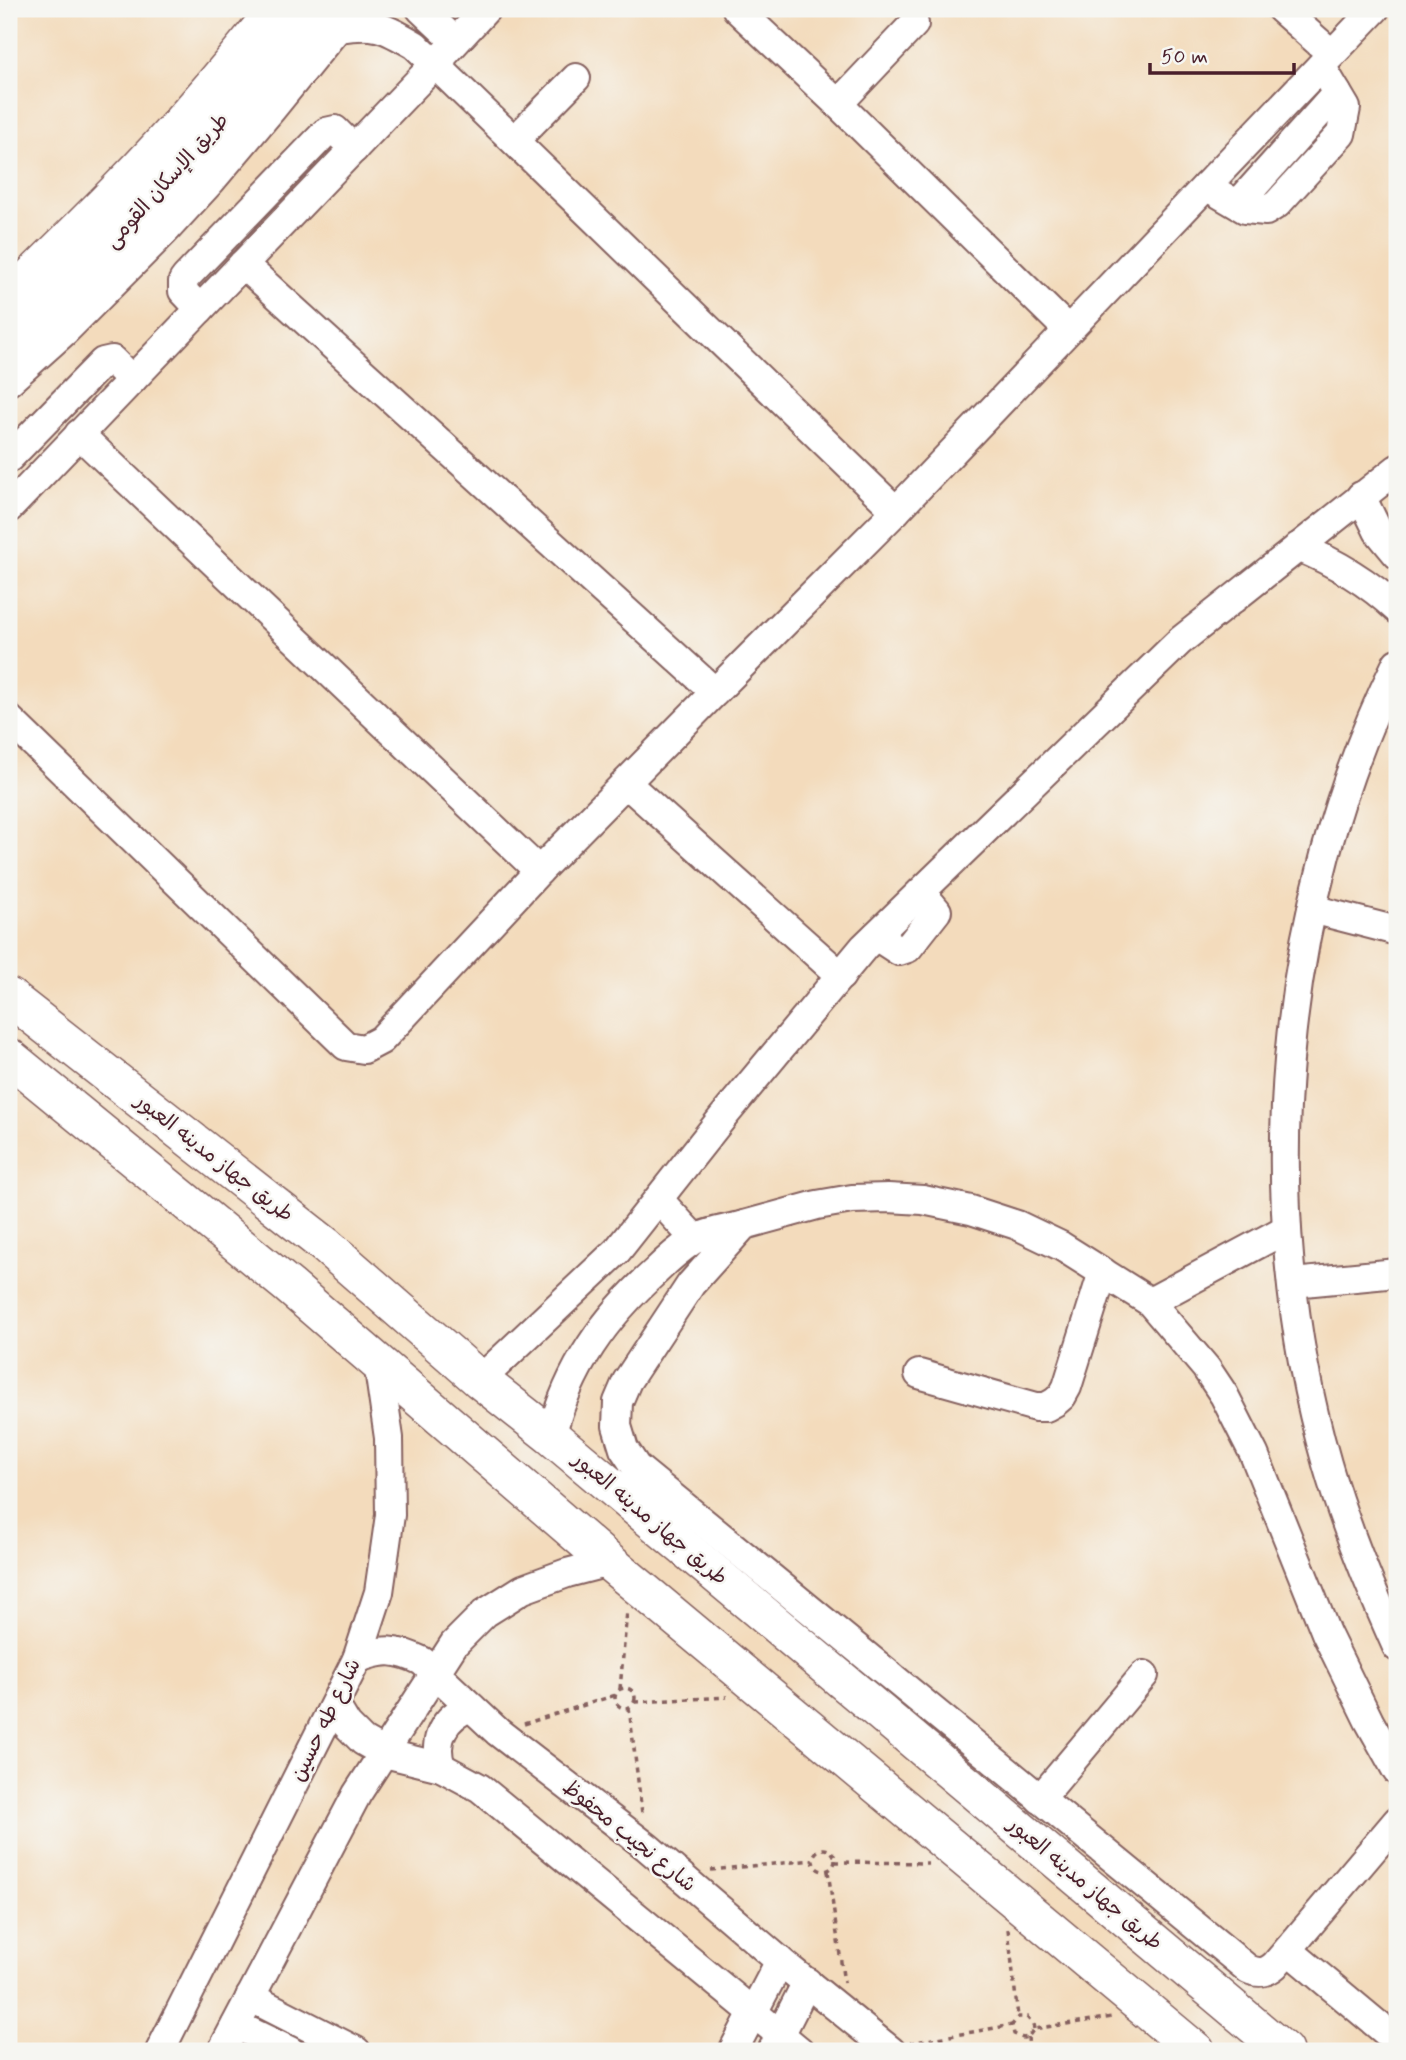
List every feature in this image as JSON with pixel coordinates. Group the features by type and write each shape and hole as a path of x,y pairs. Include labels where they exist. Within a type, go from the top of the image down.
{"main road":[{"name":"طريق الإسكان القومى","path":"9,298 155,151 276,9"},
{"name":"طريق الإسكان القومى","path":"9,346 336,15"},
{"name":"طريق جهاز مدينه العبور","path":"9,997 324,1245 481,1380 1284,2051"},
{"path":"9,1057 289,1286 620,1570 1196,2051"},
{"path":"289,1286 324,1245"},
{"path":"829,1746 866,1700"}],"street":[{"path":"421,9 455,41"},
{"path":"9,508 486,9"},
{"path":"737,9 838,104 1068,330"},
{"path":"1206,186 1238,204 1337,93 1326,60 1281,9"},
{"path":"9,719 346,1046 364,1049 381,1040 540,871 897,511 1374,9"},
{"path":"9,381 65,331 211,181 336,15 391,30 415,45 897,511"},
{"path":"838,104 914,24"},
{"path":"515,140 576,78"},
{"path":"200,309 183,291 186,277 326,132 335,130 354,149"},
{"path":"243,264 715,692"},
{"path":"9,457 105,361 112,360 132,380"},
{"path":"79,434 540,871"},
{"path":"481,1380 617,1251 723,1117 841,976 920,892 1180,641 1397,468"},
{"path":"1361,496 1378,531 1397,554"},
{"path":"1298,547 1362,579 1397,609"},
{"path":"1397,663 1353,765 1330,836 1312,909 1298,983 1289,1058 1285,1133 1286,1229 1298,1328 1310,1395 1347,1528 1397,1647"},
{"path":"626,783 841,976"},
{"path":"1312,909 1397,930"},
{"path":"551,1436 557,1412 571,1378 603,1326 646,1279 695,1239 817,1205 852,1199 923,1200 971,1210 1017,1225 1062,1246 1150,1302 1206,1368 1224,1395 1254,1454 1326,1633 1397,1771"},
{"path":"659,1200 695,1239"},
{"path":"744,1225 691,1284 627,1381 618,1402 617,1426 624,1450 636,1467 1248,1969 1255,1972 1270,1970 1397,1821"},
{"path":"1150,1302 1286,1229"},
{"path":"919,1374 1027,1405 1046,1406 1055,1402 1067,1387 1103,1272"},
{"path":"1293,1283 1397,1273"},
{"path":"570,1296 603,1326"},
{"name":"شارع طه حسين","path":"160,2051 357,1659 379,1591 390,1515 389,1438 378,1363"},
{"path":"222,2051 357,1794 454,1644 485,1613 523,1589 568,1573 620,1570"},
{"name":"شارع نجيب محفوظ","path":"357,1659 373,1652 390,1651 407,1654 422,1661 498,1732 647,1847 780,1961 889,2049"},
{"path":"1040,1799 1144,1675"},
{"path":"335,1705 347,1726 363,1741 384,1753 440,1768 480,1788 752,2013 784,2046 807,1982"},
{"path":"440,1768 437,1749 442,1730 454,1715 471,1707"},
{"path":"1288,1950 1397,2041"},
{"path":"733,2051 780,1961"},
{"path":"250,1997 356,2051"},
{"path":"236,2025 290,2051"}],"path":[{"path":"498,1732 615,1695 620,1689 620,1570"},
{"path":"620,1689 632,1690 635,1702"},
{"path":"615,1695 618,1706 628,1708"},
{"path":"628,1708 635,1702 727,1697"},
{"path":"628,1708 647,1847"},
{"path":"828,1871 816,1867 813,1860 817,1852 826,1849 833,1854 835,1862"},
{"path":"677,1873 813,1860"},
{"path":"835,1862 930,1863"},
{"path":"835,1862 828,1871 849,2017"},
{"path":"889,2049 1012,2025 1018,2017 1003,1891"},
{"path":"1012,2025 1014,2034 1018,2037 1028,2036 1034,2029 1147,2011"},
{"path":"1018,2017 1027,2017 1034,2029"},
{"path":"1028,2036 1029,2051"}]}
